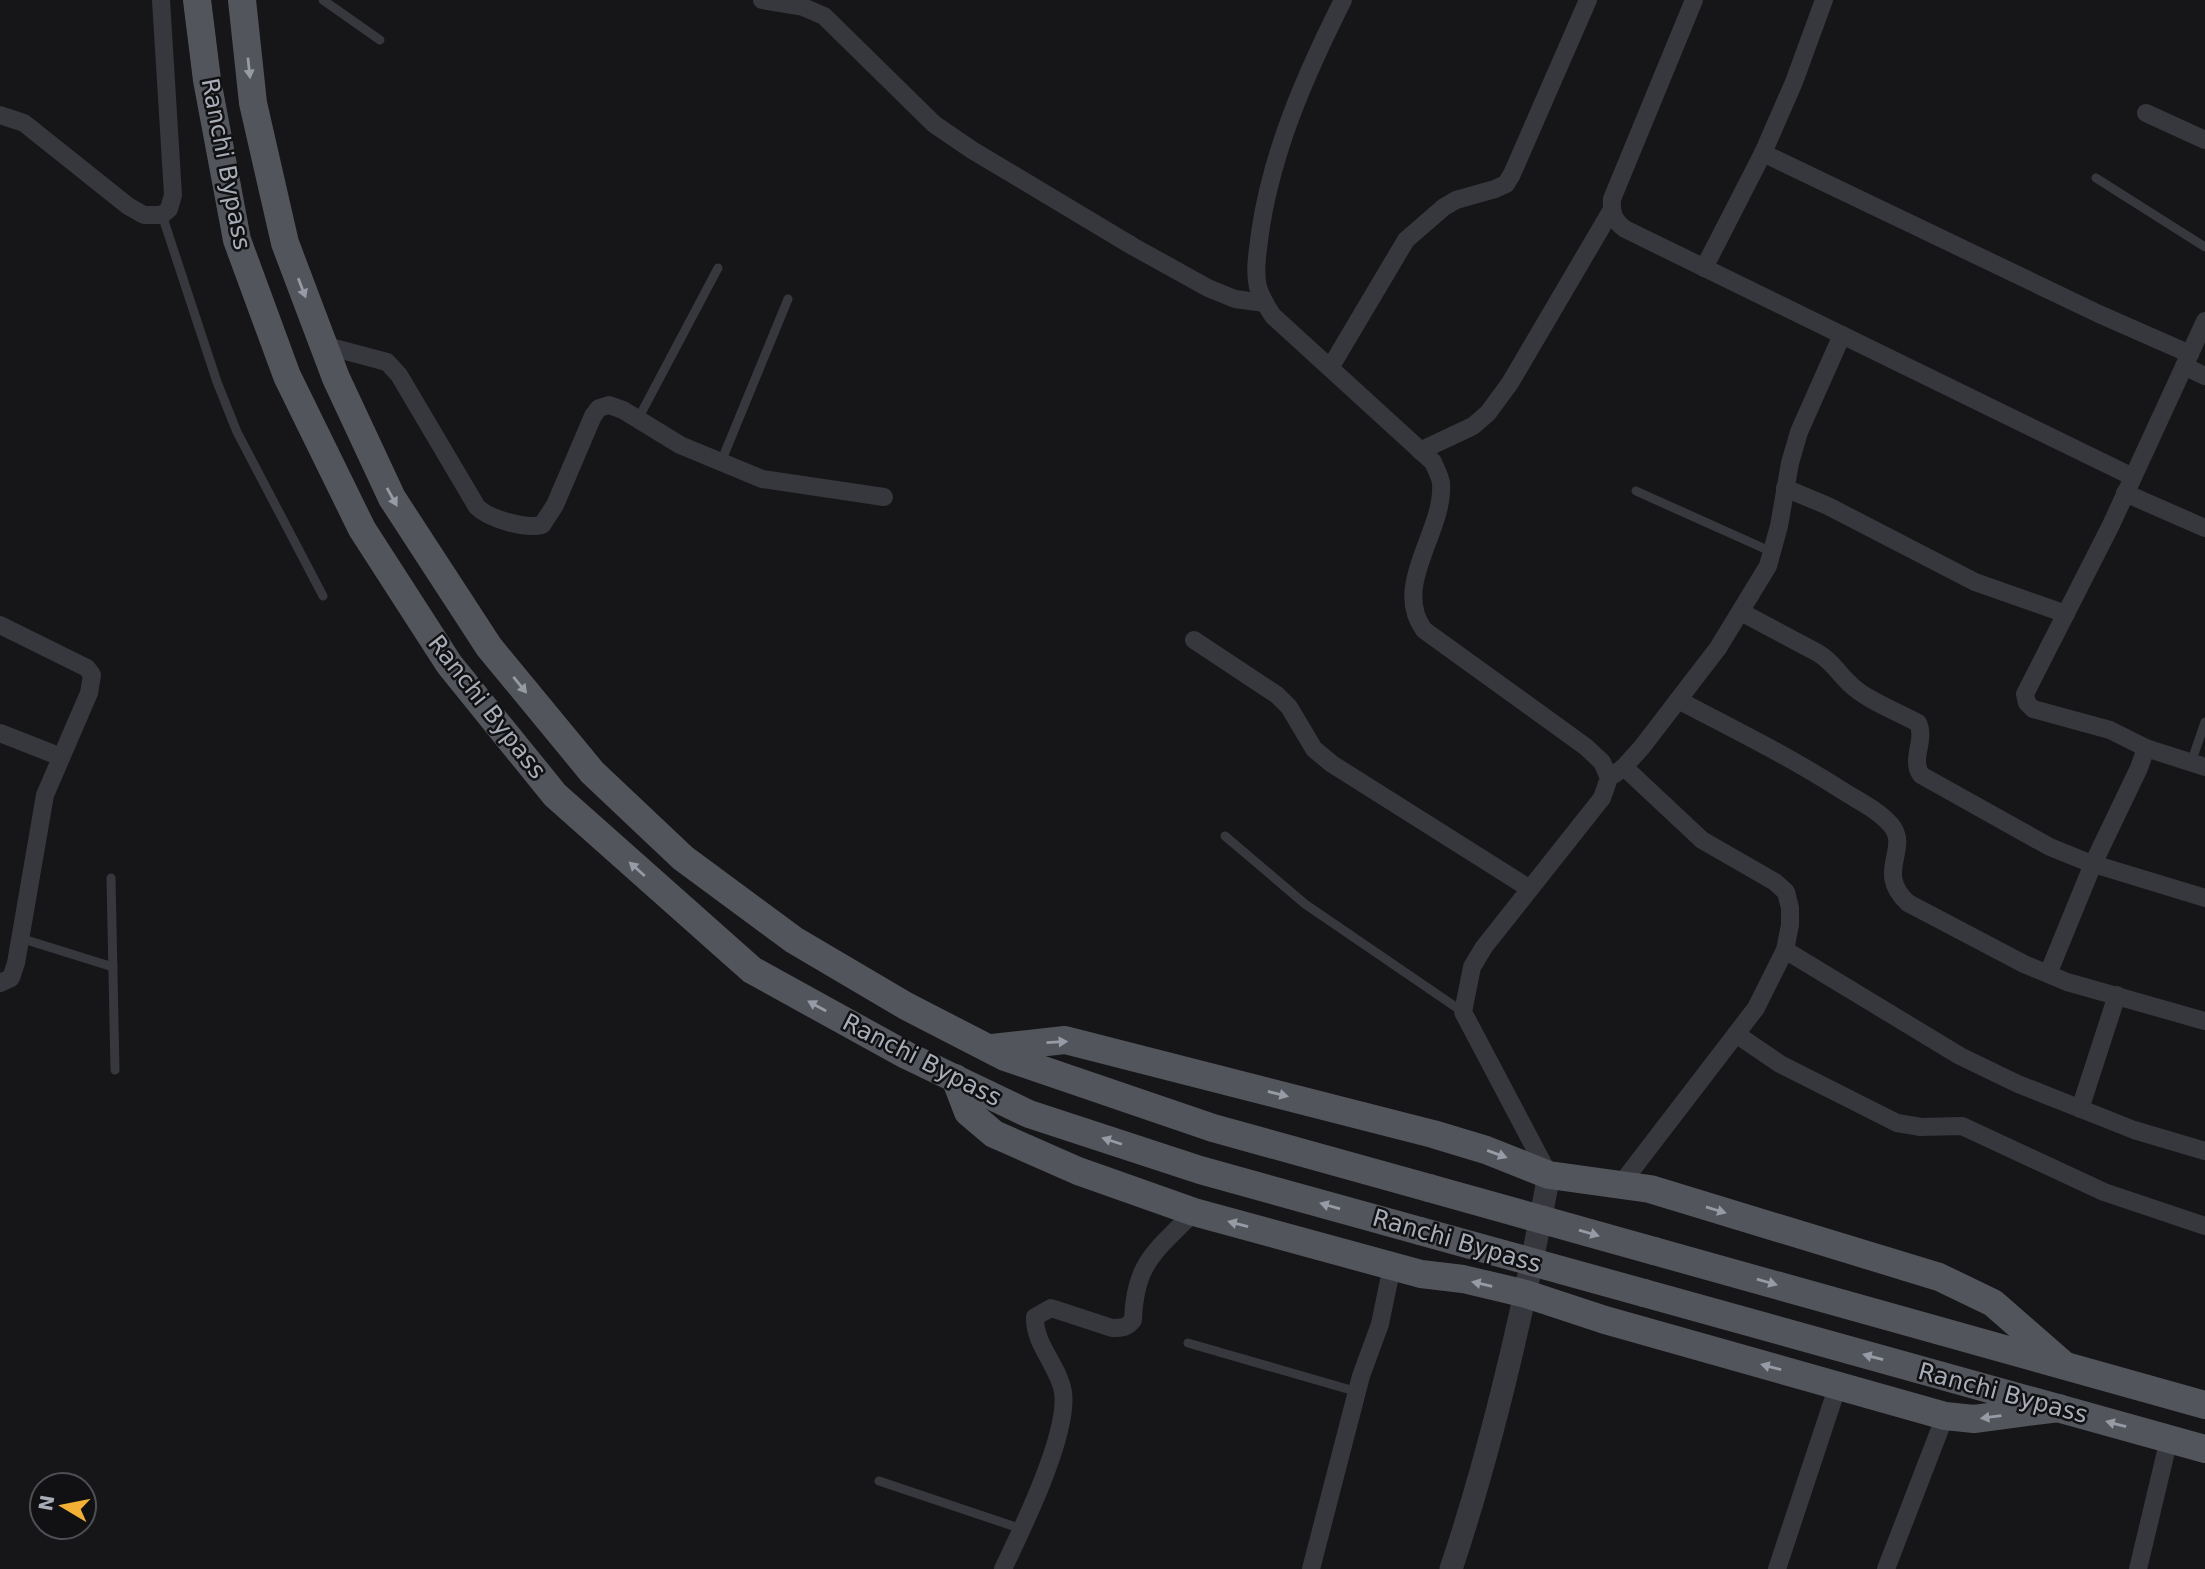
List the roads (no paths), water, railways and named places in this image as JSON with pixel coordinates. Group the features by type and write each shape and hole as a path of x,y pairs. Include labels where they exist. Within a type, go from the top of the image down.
{"main road":[{"name":"Ranchi Bypass","path":"197,0 207,80 237,240 287,376 362,529 449,664 555,795 752,970 906,1055 1029,1114 1174,1161 2205,1449"},
{"name":"Ranchi Bypass","path":"242,0 253,103 285,243 336,378 392,498 489,647 592,772 683,858 794,940 906,1006 989,1049 1080,1084 1213,1128 2205,1405"},
{"path":"989,1049 1065,1040 1433,1134 1486,1150 1549,1175 1650,1189 1939,1277 1993,1303 2064,1365"},
{"path":"955,1078 968,1112 994,1133 1078,1171 1194,1213 1421,1274 1462,1279 1526,1294 1605,1320 1945,1416 1975,1419 2059,1408"}],"street":[{"path":"0,115 24,123 128,205 145,215 162,215 169,209 173,195 161,0"},
{"path":"762,0 803,8 824,16 934,124 972,150 1208,288 1235,299 1265,303"},
{"path":"1343,0 1292,112 1265,197 1256,259 1258,286 1273,316 1433,463 1441,480 1440,494 1414,586 1413,606 1416,619 1424,629 1587,747 1602,762 1609,778"},
{"path":"1330,368 1406,240 1444,207 1506,184 1588,0"},
{"path":"1420,450 1473,426 1488,413 1510,383 1611,211 1612,199 1625,165 1694,0"},
{"path":"1704,268 1763,153 1794,82 1824,0"},
{"path":"2146,113 2205,140"},
{"path":"1763,153 2099,314 2187,360 2205,376"},
{"path":"1611,211 1617,223 1625,229 1842,335 2129,485 2205,528"},
{"path":"2198,765 2146,748 2110,730 2033,709 2027,703 2025,694 2129,485 2205,321"},
{"path":"1451,1569 1476,1492 1526,1294 1549,1175 1463,1012 1472,967 1484,947 1602,797 1609,778 1625,767 1718,648 1768,566 1799,432 1842,335"},
{"path":"323,345 387,362 399,374 477,507 492,518 542,525 555,506 593,416 599,408 609,405 623,410 680,445 762,479 884,496"},
{"path":"1786,488 1828,506 1975,582 2066,614"},
{"path":"1741,612 1818,653 1829,660 1858,691 1919,723 1922,737 1916,766 1921,775 2050,847 2093,864 2205,898"},
{"path":"0,625 87,668 92,674 89,693 45,795 11,978 0,983"},
{"path":"1194,640 1277,695 1289,707 1314,748 1332,764 1530,889"},
{"path":"1678,700 1805,767 1879,814 1892,826 1896,835 1892,879 1899,895 1908,903 2024,964 2067,982 2205,1020"},
{"path":"0,733 61,757"},
{"path":"2048,974 2093,864 2146,748"},
{"path":"1622,1184 1756,1008 1785,950 1790,925 1786,892 1774,882 1703,840 1625,767"},
{"path":"1785,950 1960,1056 2018,1084 2134,1130 2205,1151"},
{"path":"2080,1109 2117,995"},
{"path":"1736,1034 1780,1064 1897,1123 1921,1127 1962,1126 2104,1192 2205,1226"},
{"path":"1003,1569 1022,1529 1057,1438 1063,1415 1063,1390 1039,1339 1035,1317 1051,1308 1112,1328 1129,1326 1133,1320 1138,1279 1144,1267 1152,1254 1194,1213"},
{"path":"1311,1569 1358,1392 1380,1324 1392,1266"},
{"path":"1777,1569 1838,1385"},
{"path":"1886,1569 1945,1416"},
{"path":"2138,1569 2169,1439"}],"lane":[{"path":"323,0 380,40"},
{"path":"2096,178 2205,247"},
{"path":"162,215 217,382 237,432 323,596"},
{"path":"638,419 718,268"},
{"path":"721,462 789,299"},
{"path":"1636,491 1773,552"},
{"path":"2198,765 2205,722"},
{"path":"1225,836 1305,904 1463,1012"},
{"path":"111,878 115,1070"},
{"path":"20,938 113,967"},
{"path":"1188,1343 1358,1392"},
{"path":"879,1481 1022,1529"}]}
